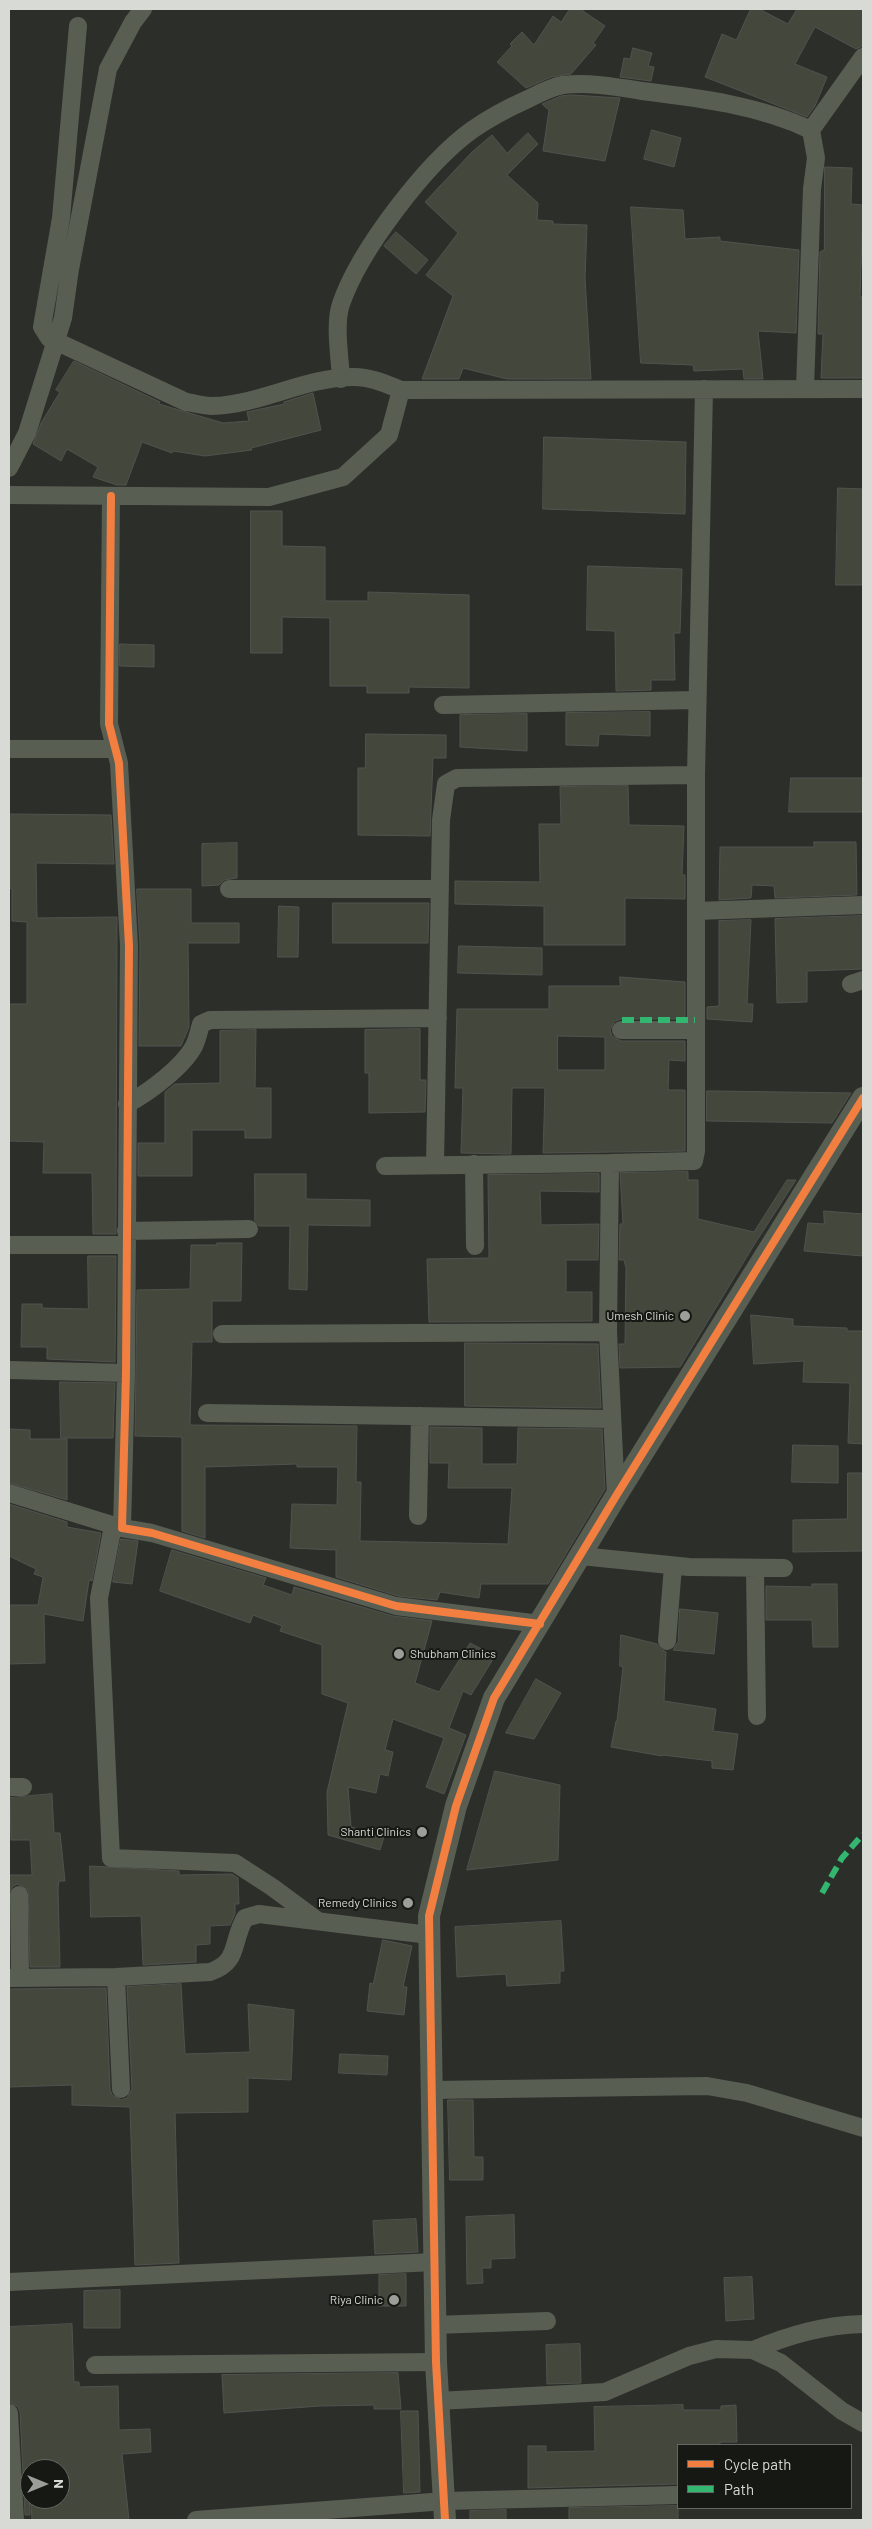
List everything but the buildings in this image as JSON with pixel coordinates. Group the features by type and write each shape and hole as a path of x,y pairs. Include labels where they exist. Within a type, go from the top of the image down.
{"street":[{"path":"9,468 27,432 63,318 70,269 108,68 133,22 143,9"},
{"path":"78,26 61,218 42,327 49,338 56,343 186,402 210,406 238,404 308,385 353,377 378,381 401,390 863,389"},
{"path":"805,388 812,198 816,158 811,130 863,57"},
{"path":"341,379 338,334 340,306 352,280 382,228 441,157 471,131 505,110 562,85 588,85 722,102 790,120 811,130"},
{"path":"385,1166 694,1161 696,1151 696,775 704,389"},
{"path":"9,496 269,497 344,478 389,435 401,390"},
{"path":"111,496 109,724 119,763 129,946 126,1373 118,1527 99,1598 111,1858 235,1863 272,1887 318,1921"},
{"path":"443,705 698,700"},
{"path":"9,749 115,748"},
{"path":"435,1164 441,820 446,784 458,778 696,775"},
{"path":"229,889 440,889"},
{"path":"696,911 863,905"},
{"path":"127,1104 143,1096 181,1064 194,1046 200,1024 210,1020 438,1018"},
{"path":"621,1025 695,1025"},
{"path":"445,2510 435,2325 429,1916 456,1806 494,1698 616,1496 863,1098"},
{"path":"610,1163 608,1332 616,1496"},
{"path":"474,1164 474,1246"},
{"path":"9,1246 249,1229"},
{"path":"222,1334 608,1332"},
{"path":"9,1370 126,1373"},
{"path":"207,1414 612,1420"},
{"path":"418,1516 420,1416"},
{"path":"9,1493 118,1527 152,1532 396,1606 540,1624"},
{"path":"581,1556 673,1566 784,1568"},
{"path":"667,1641 673,1566"},
{"path":"755,1568 756,1716"},
{"path":"19,1895 14,1978 116,1977 210,1972 222,1968 232,1958 239,1928 244,1918 259,1914 429,1935"},
{"path":"116,1977 120,2090"},
{"path":"432,2090 707,2086 747,2094 863,2128"},
{"path":"9,2282 434,2262"},
{"path":"435,2325 547,2321"},
{"path":"753,2350 795,2333 816,2328 863,2324"},
{"path":"438,2401 605,2392 689,2356 716,2349 753,2350 781,2363 842,2411 863,2423"},
{"path":"95,2365 436,2362"},
{"path":"9,2413 14,2520"},
{"path":"196,2520 445,2510 677,2495"}],"marked path":[{"path":"622,1020 695,1020"},
{"path":"822,1893 842,1858 863,1834"}],"cycle path":[{"path":"111,496 109,724 119,763 129,946 126,1373 122,1528 152,1533 396,1606 540,1624"},
{"path":"445,2520 436,2362 429,1916 456,1806 494,1698 616,1496 863,1098"}],"place":[{"name":"Umesh Clinic","path":"685,1316"},
{"name":"Shubham Clinics","path":"399,1654"},
{"name":"Shanti Clinics","path":"422,1832"},
{"name":"Remedy Clinics","path":"408,1903"},
{"name":"Riya Clinic","path":"394,2300"}]}
